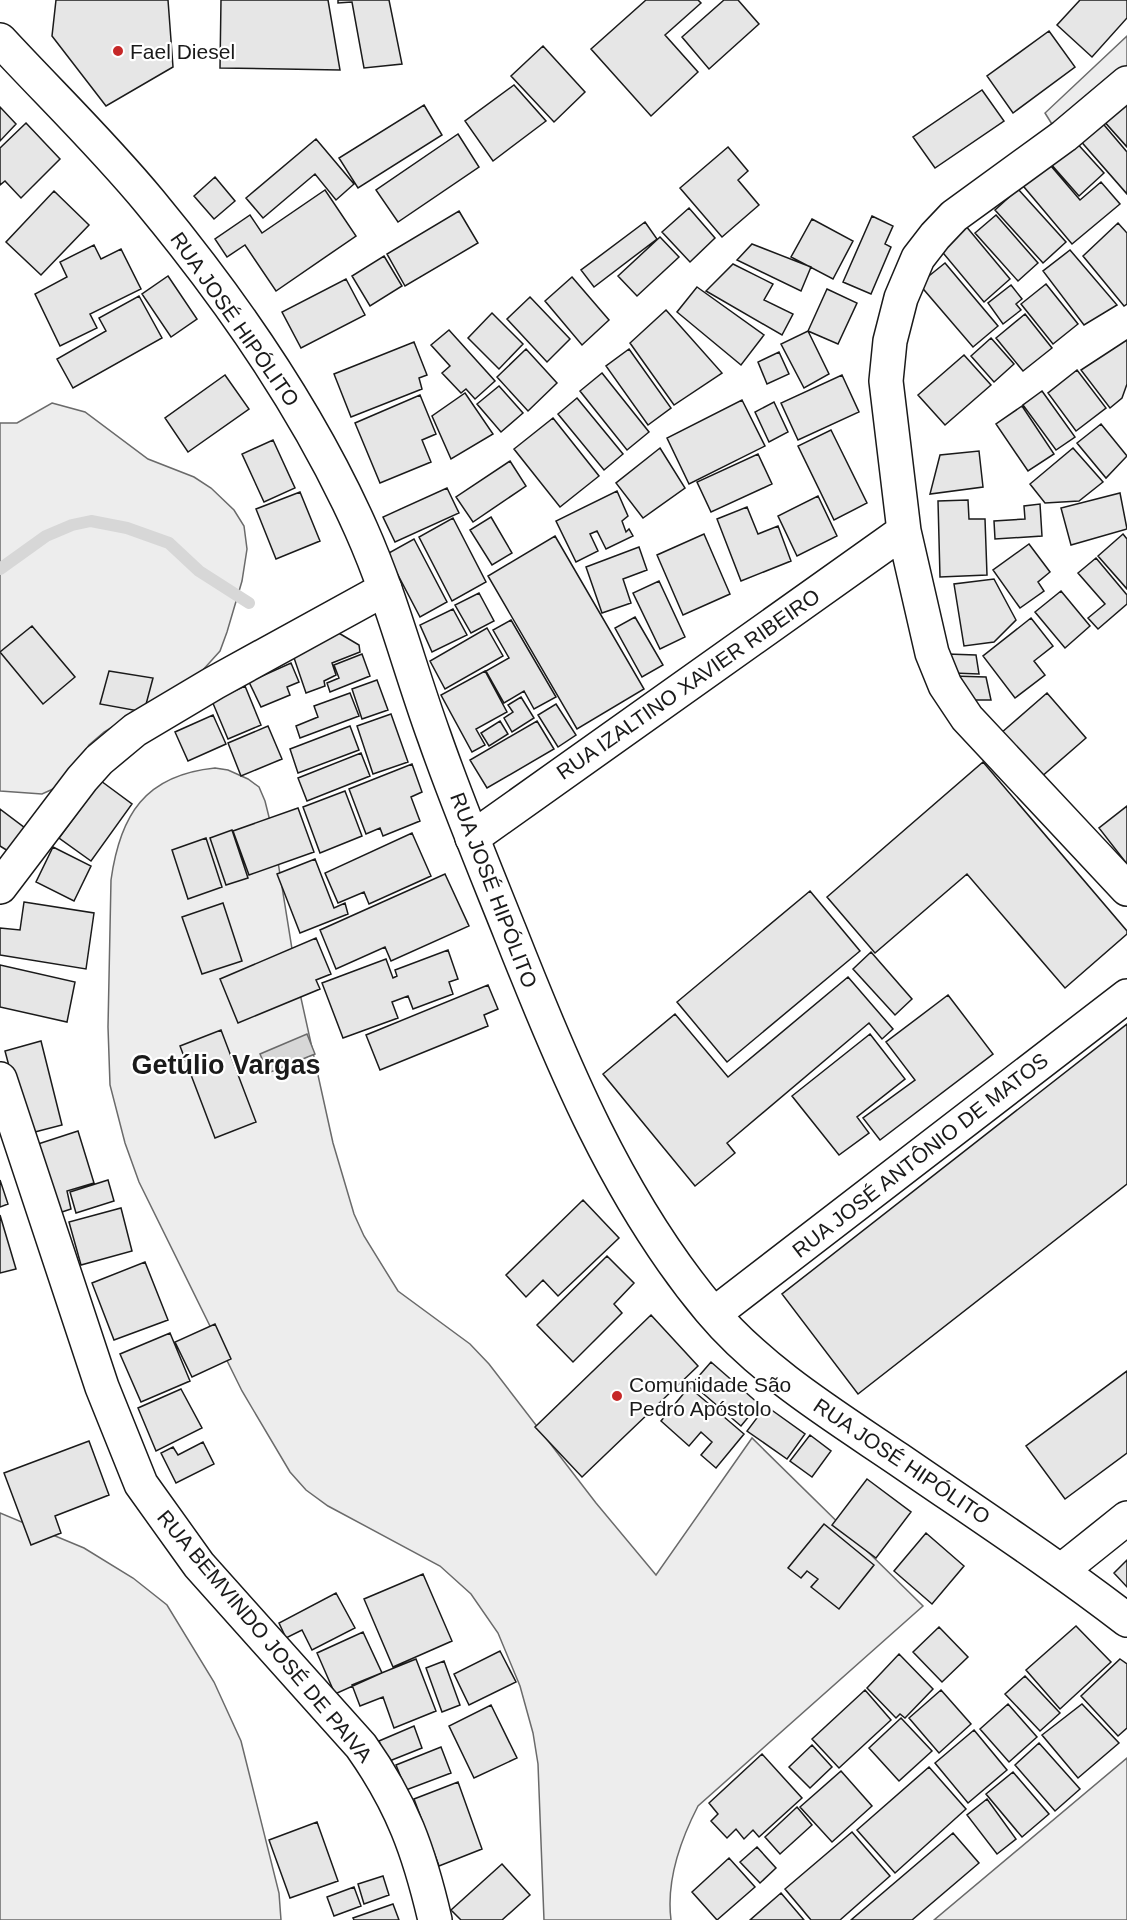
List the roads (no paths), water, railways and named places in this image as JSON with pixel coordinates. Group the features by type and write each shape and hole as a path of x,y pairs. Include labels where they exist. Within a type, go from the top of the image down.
{"street":[{"name":"RUA JOSÉ HIPÓLITO","path":"0,40 148,199 224,297 297,405 360,526 385,589 434,738 472,838 573,1086 654,1233 714,1314 787,1380 833,1415 1062,1570 1127,1620"},
{"path":"1127,83 1064,136 954,216 918,258 898,309 890,341 886,381 904,531 932,653 945,685 967,718 1127,889"},
{"name":"RUA IZALTINO XAVIER RIBEIRO","path":"472,838 904,531"},
{"path":"0,887 82,779 99,760 135,730 214,683 385,589"},
{"name":"RUA JOSÉ ANTÔNIO DE MATOS","path":"714,1314 1127,996"},
{"name":"RUA BEMVINDO JOSÉ DE PAIVA","path":"0,1079 102,1387 141,1484 200,1565 361,1746 384,1778 403,1815 417,1851 435,1920"},
{"path":"1062,1570 1127,1518"}],"waterway":[{"path":"0,569 46,536 72,525 91,521 127,528 169,543 199,571 249,603"}],"place":[{"name":"Fael Diesel","path":"118,51"},
{"name":"Comunidade São Pedro Apóstolo","path":"617,1396"}],"district":[{"name":"Getúlio Vargas","path":"226,1065"}]}
